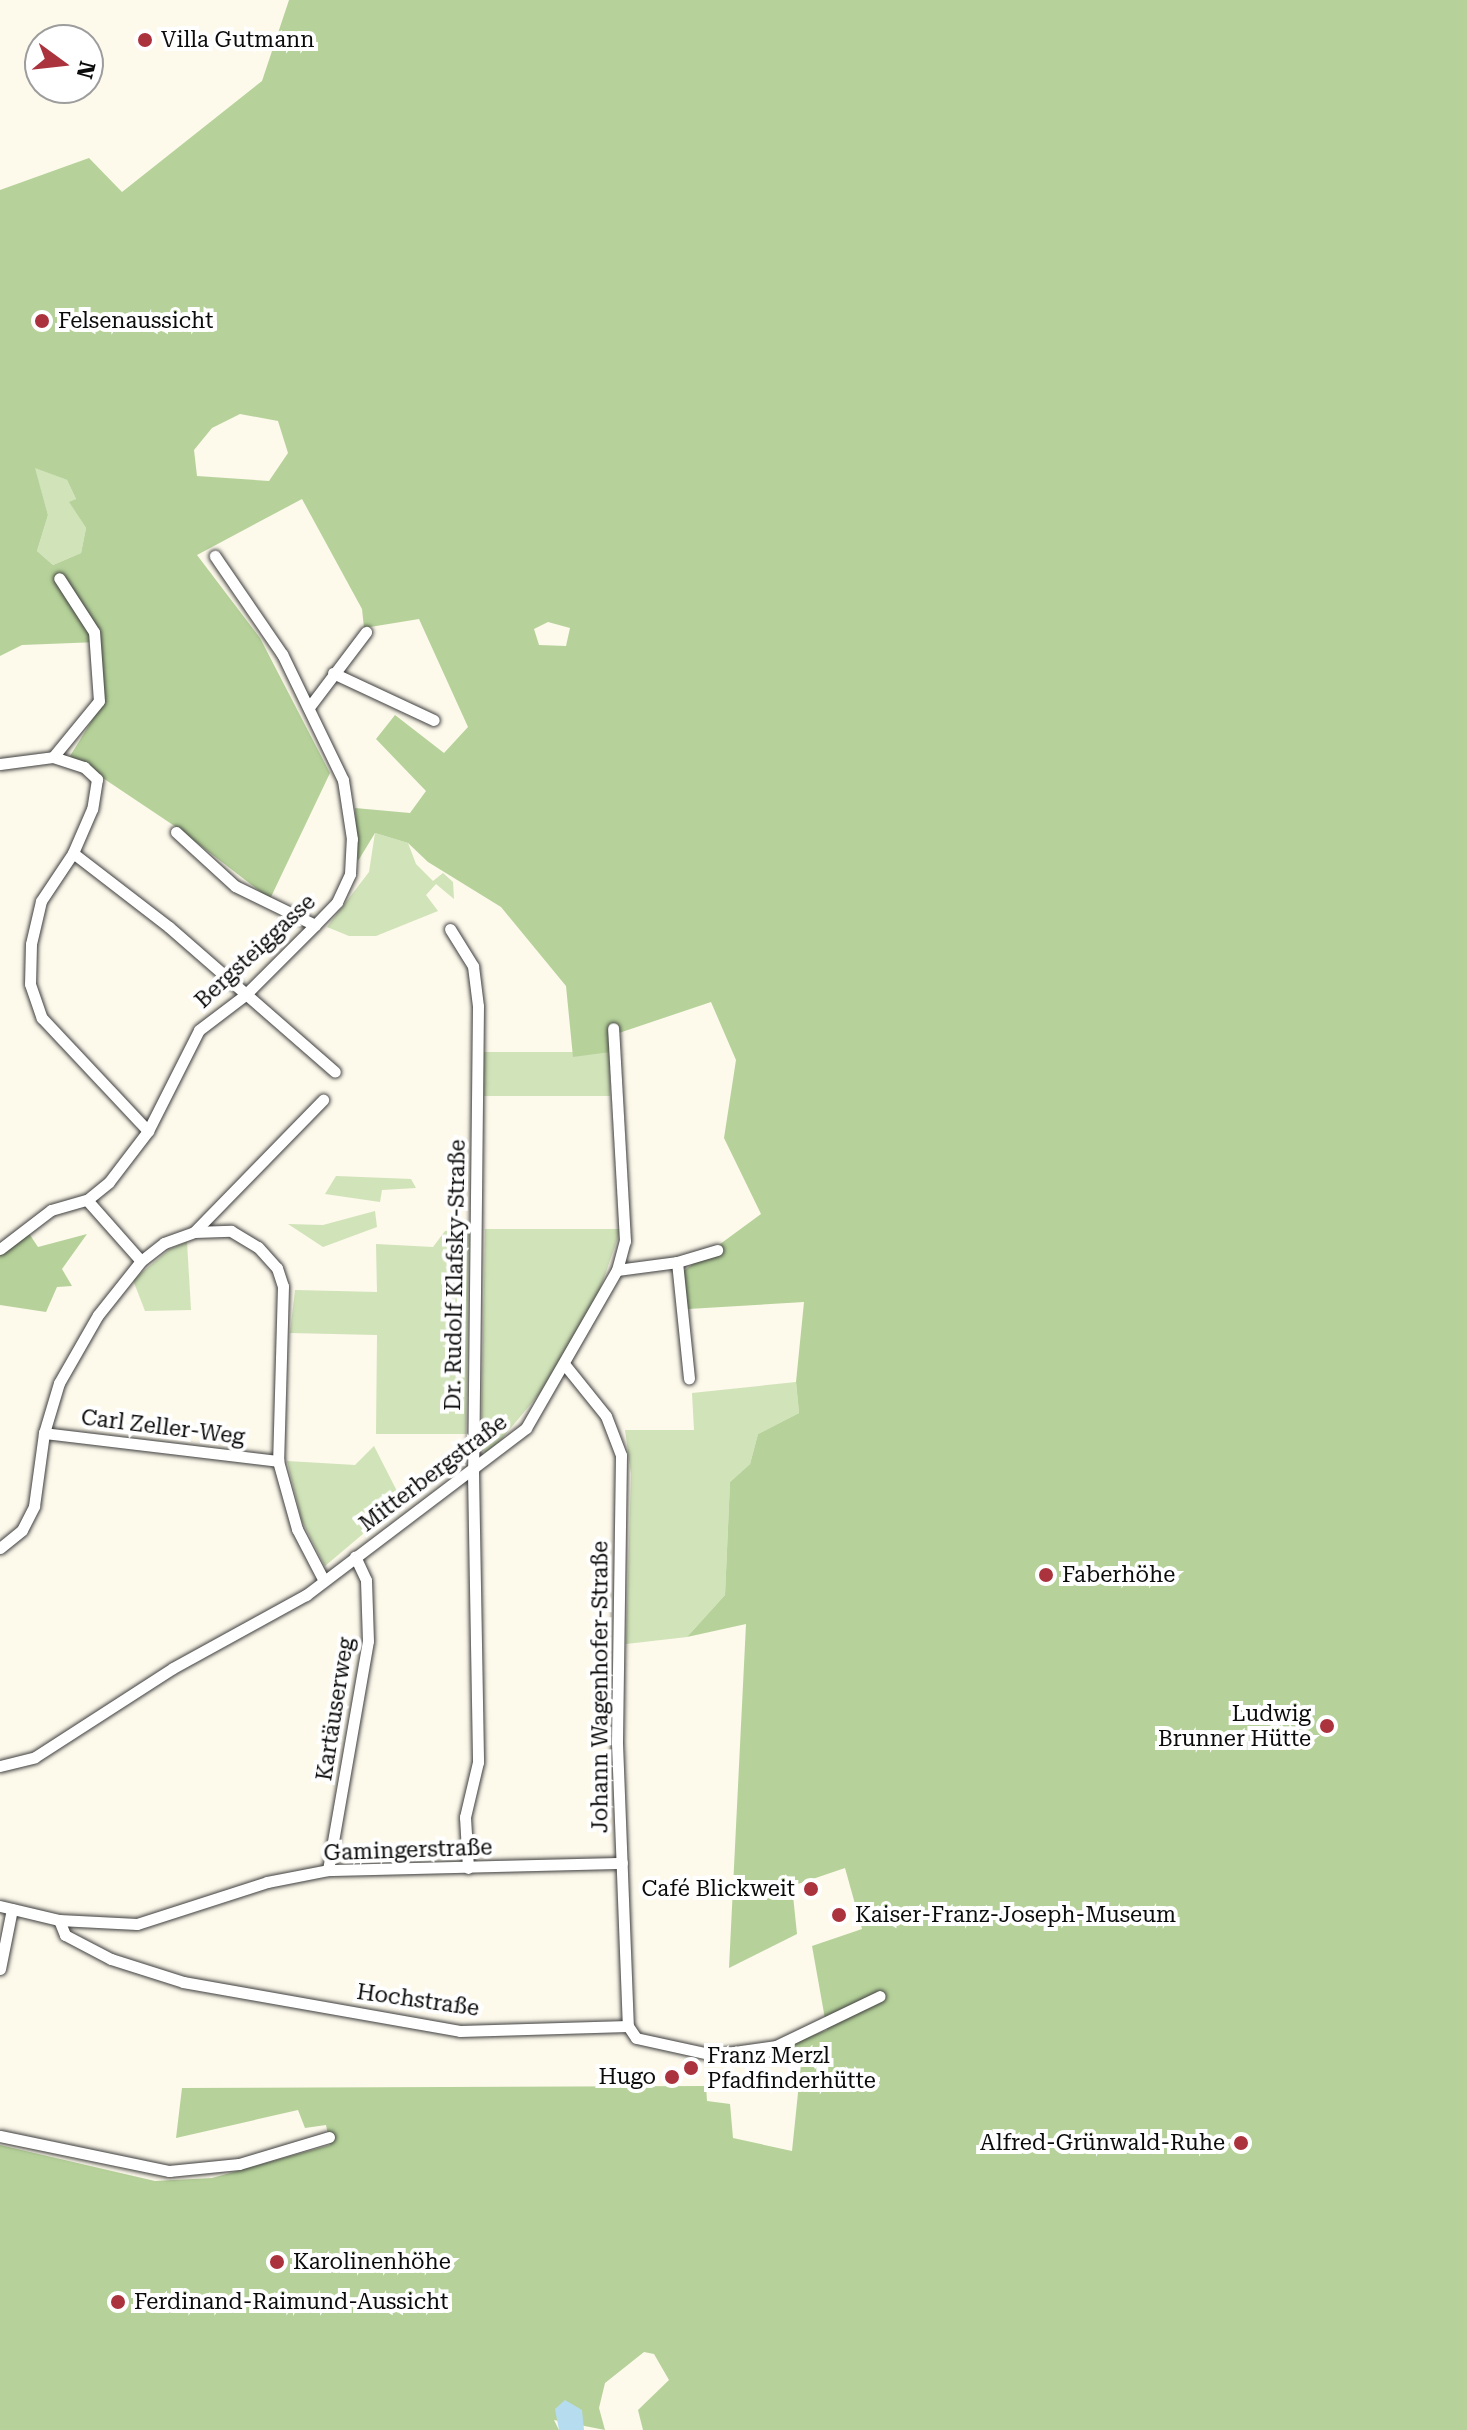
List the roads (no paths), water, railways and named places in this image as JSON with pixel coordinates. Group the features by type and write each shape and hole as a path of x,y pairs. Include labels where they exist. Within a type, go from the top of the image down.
{"street":[{"name":"Bergsteiggasse","path":"0,1249 51,1210 87,1200 132,1156 199,1030 244,996 315,925 337,902 350,874 352,839 343,780 310,706 215,556"},
{"path":"53,757 99,701 94,632 59,578"},
{"path":"310,706 366,632"},
{"path":"333,673 434,720"},
{"path":"0,764 53,757 84,767 97,779 92,809 73,853 41,901 31,944 30,984 42,1018 148,1131"},
{"path":"176,832 235,886 315,925"},
{"path":"73,853 169,927 244,996 335,1072"},
{"name":"Dr. Rudolf Klafsky-Straße","path":"450,929 473,966 478,1006 473,1472 478,1762 465,1817 468,1868"},
{"name":"Mitterbergstraße","path":"0,1766 35,1757 173,1668 306,1595 323,1579 473,1472 526,1428 617,1270 626,1203 613,1028"},
{"path":"194,1232 323,1100"},
{"path":"87,1200 141,1261"},
{"path":"0,1548 22,1530 34,1506 44,1433 78,1343 141,1261 164,1243 194,1232 231,1231 258,1247 277,1268 283,1286 278,1461 297,1529 323,1579"},
{"path":"617,1270 677,1262 717,1250"},
{"path":"677,1262 689,1378"},
{"name":"Johann Wagenhofer-Straße","path":"565,1365 606,1416 621,1455 617,1743 628,2026"},
{"name":"Carl Zeller-Weg","path":"44,1433 278,1461"},
{"name":"Kartäuserweg","path":"328,1870 368,1641 366,1580 355,1556"},
{"name":"Gamingerstraße","path":"59,1920 158,1921 267,1882 328,1870 622,1863"},
{"path":"0,1969 6,1908 59,1920"},
{"name":"Hochstraße","path":"59,1920 65,1935 111,1959 183,1982 460,2031 628,2026 636,2038 713,2055 776,2046 880,1996"},
{"path":"0,2136 169,2171 216,2169 329,2137"}],"water":[{"path":"565,2400 582,2410 584,2430 559,2430 555,2409"}],"place":[{"name":"Villa Gutmann","path":"145,40"},
{"name":"Felsenaussicht","path":"42,321"},
{"name":"Faberhöhe","path":"1046,1575"},
{"name":"Ludwig Brunner Hütte","path":"1327,1726"},
{"name":"Café Blickweit","path":"811,1889"},
{"name":"Kaiser-Franz-Joseph-Museum","path":"839,1915"},
{"name":"Franz Merzl Pfadfinderhütte","path":"691,2068"},
{"name":"Hugo","path":"672,2077"},
{"name":"Alfred-Grünwald-Ruhe","path":"1241,2143"},
{"name":"Karolinenhöhe","path":"277,2262"},
{"name":"Ferdinand-Raimund-Aussicht","path":"118,2302"}]}
